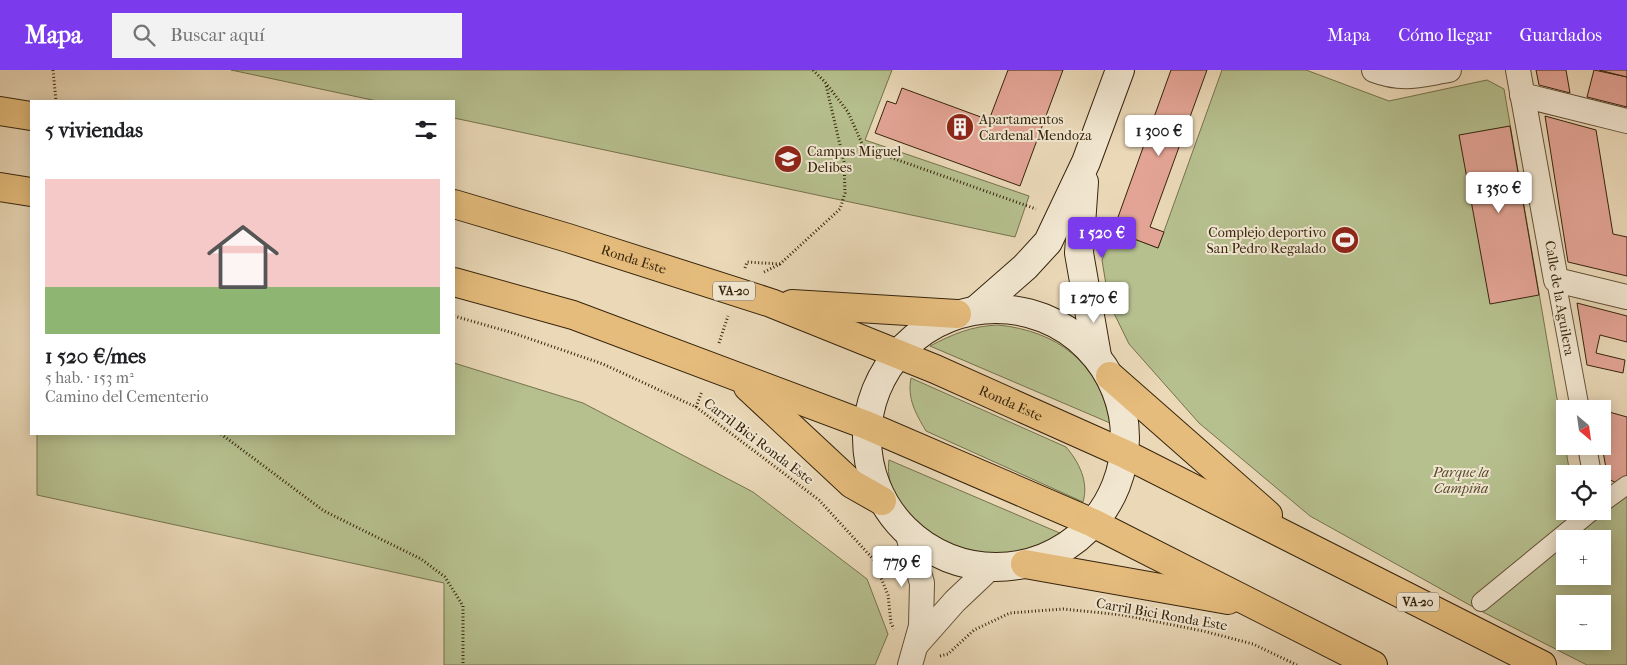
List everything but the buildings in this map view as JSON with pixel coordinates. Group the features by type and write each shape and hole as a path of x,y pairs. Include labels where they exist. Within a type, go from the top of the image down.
{"highway":[{"path":"0,111 30,116"},
{"path":"0,188 30,192"},
{"name":"Ronda Este","path":"455,204 568,238 771,303 935,369 1125,454 1542,665"},
{"path":"455,282 573,315 866,425 1093,524 1373,665"},
{"path":"771,303 967,312"},
{"path":"1104,366 1295,540"},
{"path":"738,378 852,484 882,501"},
{"path":"1025,564 1251,604"}],"main road":[{"path":"967,312 1025,266 1048,242 1086,162 1120,70"},
{"path":"1086,162 1079,253 1104,366 1123,414 1125,454 1114,491 1093,524 1062,549 1025,564 991,567 968,564 945,557 925,546 906,532 893,518 882,501 868,464 866,425 876,387 897,354 929,326 967,312 1004,308 1040,315 1071,332 1104,366"}],"street":[{"path":"1374,70 1390,76 1406,77 1448,70"},
{"name":"Calle de la Aguilera","path":"1518,70 1578,400"},
{"path":"1522,95 1627,121"},
{"path":"1556,280 1627,297"},
{"path":"1611,497 1627,485"},
{"path":"1481,602 1581,520"},
{"path":"906,532 922,583 921,626 914,654"},
{"path":"914,654 955,601 991,567"}],"path":[{"path":"53,70 56,100"},
{"path":"813,70 825,82 848,112 864,148 1043,211"},
{"path":"761,274 780,264 840,209 845,194 844,162 825,82"},
{"path":"696,407 747,262 780,264"},
{"name":"Carril Bici Ronda Este","path":"455,316 513,333 603,364 696,407 819,500 874,560 888,595 891,623 894,631"},
{"path":"222,435 324,511 421,559 445,577 463,606 463,665"},
{"name":"Carril Bici Ronda Este","path":"941,656 948,654 974,630 1010,613 1063,609 1123,615 1203,631 1253,644 1297,665"}],"green space":[{"name":"Campus Miguel Delibes","path":"231,70 892,70 865,140 1029,196 1015,237 455,118 455,100 372,100"},
{"name":"Complejo deportivo San Pedro Regalado","path":"1222,70 1306,70 1389,101 1487,80 1504,89 1557,400 1556,455 1567,455 1568,465 1556,465 1556,520 1579,520 1579,522 1582,520 1611,520 1611,499 1627,487 1627,665 1587,665 1558,650 1611,650 1611,595 1556,595 1556,649 1475,608 1310,516 1199,423 1129,344 1109,303 1102,260 1113,231 1158,248"},
{"path":"998,325 1019,328 1039,334 1072,353 1096,383 1110,423 930,346 963,331"},
{"path":"455,363 583,403 753,492 867,579 888,634 875,665 444,665 444,583 37,495 37,435 455,435"},
{"path":"911,378 1066,447 1082,473 1085,487 1083,502 926,431 911,400"},
{"path":"889,460 1062,534 1043,545 1023,552 981,553 961,548 942,539 924,527 903,506 890,482"}],"place":[{"name":"Apartamentos Cardenal Mendoza","path":"960,127"},
{"name":"Campus Miguel Delibes","path":"788,159"},
{"name":"Complejo deportivo San Pedro Regalado","path":"1345,240"}],"park label":[{"name":"Parque la Campiña","path":"1461,480"}]}
